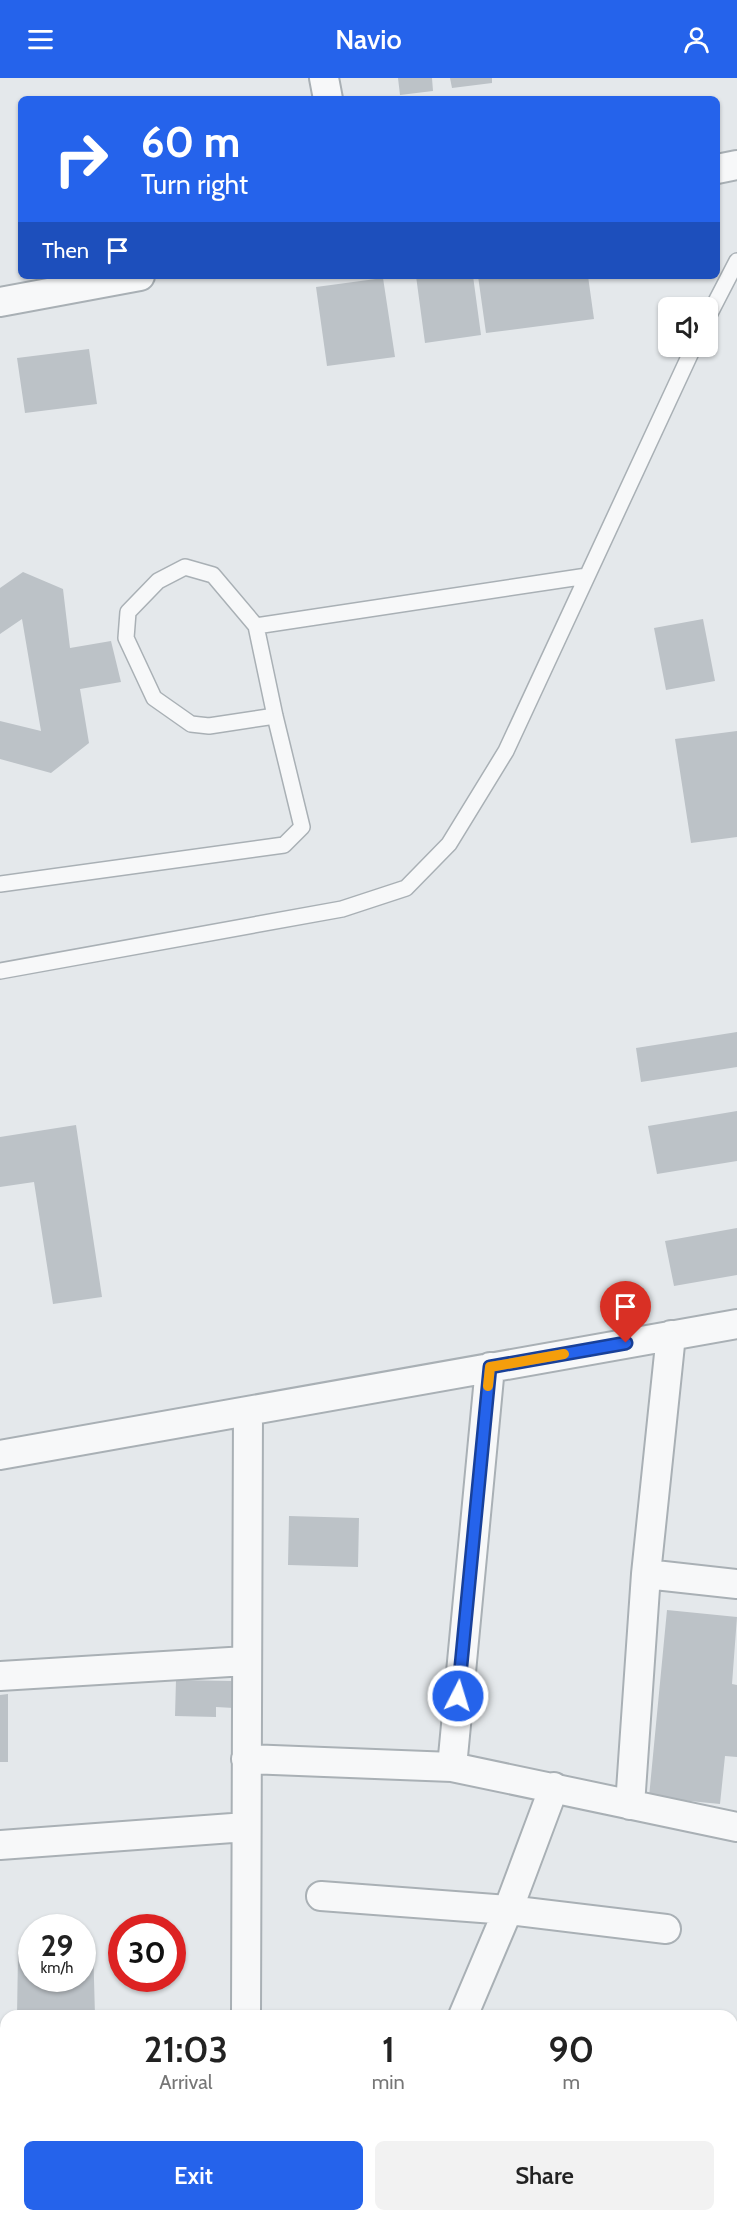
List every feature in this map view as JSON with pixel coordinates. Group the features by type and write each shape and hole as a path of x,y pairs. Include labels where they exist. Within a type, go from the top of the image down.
{"street":[{"path":"324,78 327,96"},
{"path":"720,168 737,165"},
{"path":"0,302 124,279"},
{"path":"0,1455 737,1324"},
{"path":"630,1805 646,1574 671,1335"},
{"path":"452,1767 490,1367"},
{"path":"246,2010 248,1411"},
{"path":"646,1574 737,1584"},
{"path":"0,1676 246,1661"},
{"path":"246,1759 452,1767 737,1827"},
{"path":"466,2010 508,1910 554,1787"},
{"path":"0,1845 246,1827"},
{"path":"321,1896 508,1910 666,1929"}],"lane":[{"path":"718,298 737,261"},
{"path":"0,971 342,909 405,888 449,844 506,752 689,357"},
{"path":"0,884 284,845 302,827 256,626 213,575 185,567 158,581 128,612 126,638 154,698 191,724 208,726 275,716"},
{"path":"256,626 587,576"}],"building":[{"path":"398,78 432,78 433,91 400,95"},
{"path":"450,78 492,78 492,83 452,88"},
{"path":"383,279 395,357 327,366 316,287"},
{"path":"416,279 473,279 481,335 425,343"},
{"path":"478,279 588,279 594,319 486,333"},
{"path":"89,349 97,404 25,413 17,358"},
{"path":"23,572 63,589 70,648 111,641 121,682 80,689 89,743 51,773 0,759 0,721 41,731 22,619 0,634 0,588"},
{"path":"703,619 715,681 666,690 654,628"},
{"path":"737,731 737,837 691,843 675,739"},
{"path":"737,1032 737,1067 641,1082 636,1048"},
{"path":"737,1111 737,1161 657,1174 648,1126"},
{"path":"76,1125 102,1297 53,1304 34,1182 0,1187 0,1137"},
{"path":"737,1228 737,1275 674,1286 665,1241"},
{"path":"289,1516 359,1518 358,1567 288,1565"},
{"path":"667,1610 737,1617 732,1684 737,1685 737,1757 725,1756 720,1804 649,1797"},
{"path":"176,1680 235,1681 234,1708 216,1707 216,1717 175,1716"},
{"path":"8,1694 8,1762 0,1762 0,1695"},
{"path":"18,1954 18,1992 94,1992 95,2010 17,2010"}],"slow traffic":[{"path":"488,1386 490,1367 564,1354"}],"route":[{"path":"458,1696 490,1367 626,1343"}]}
